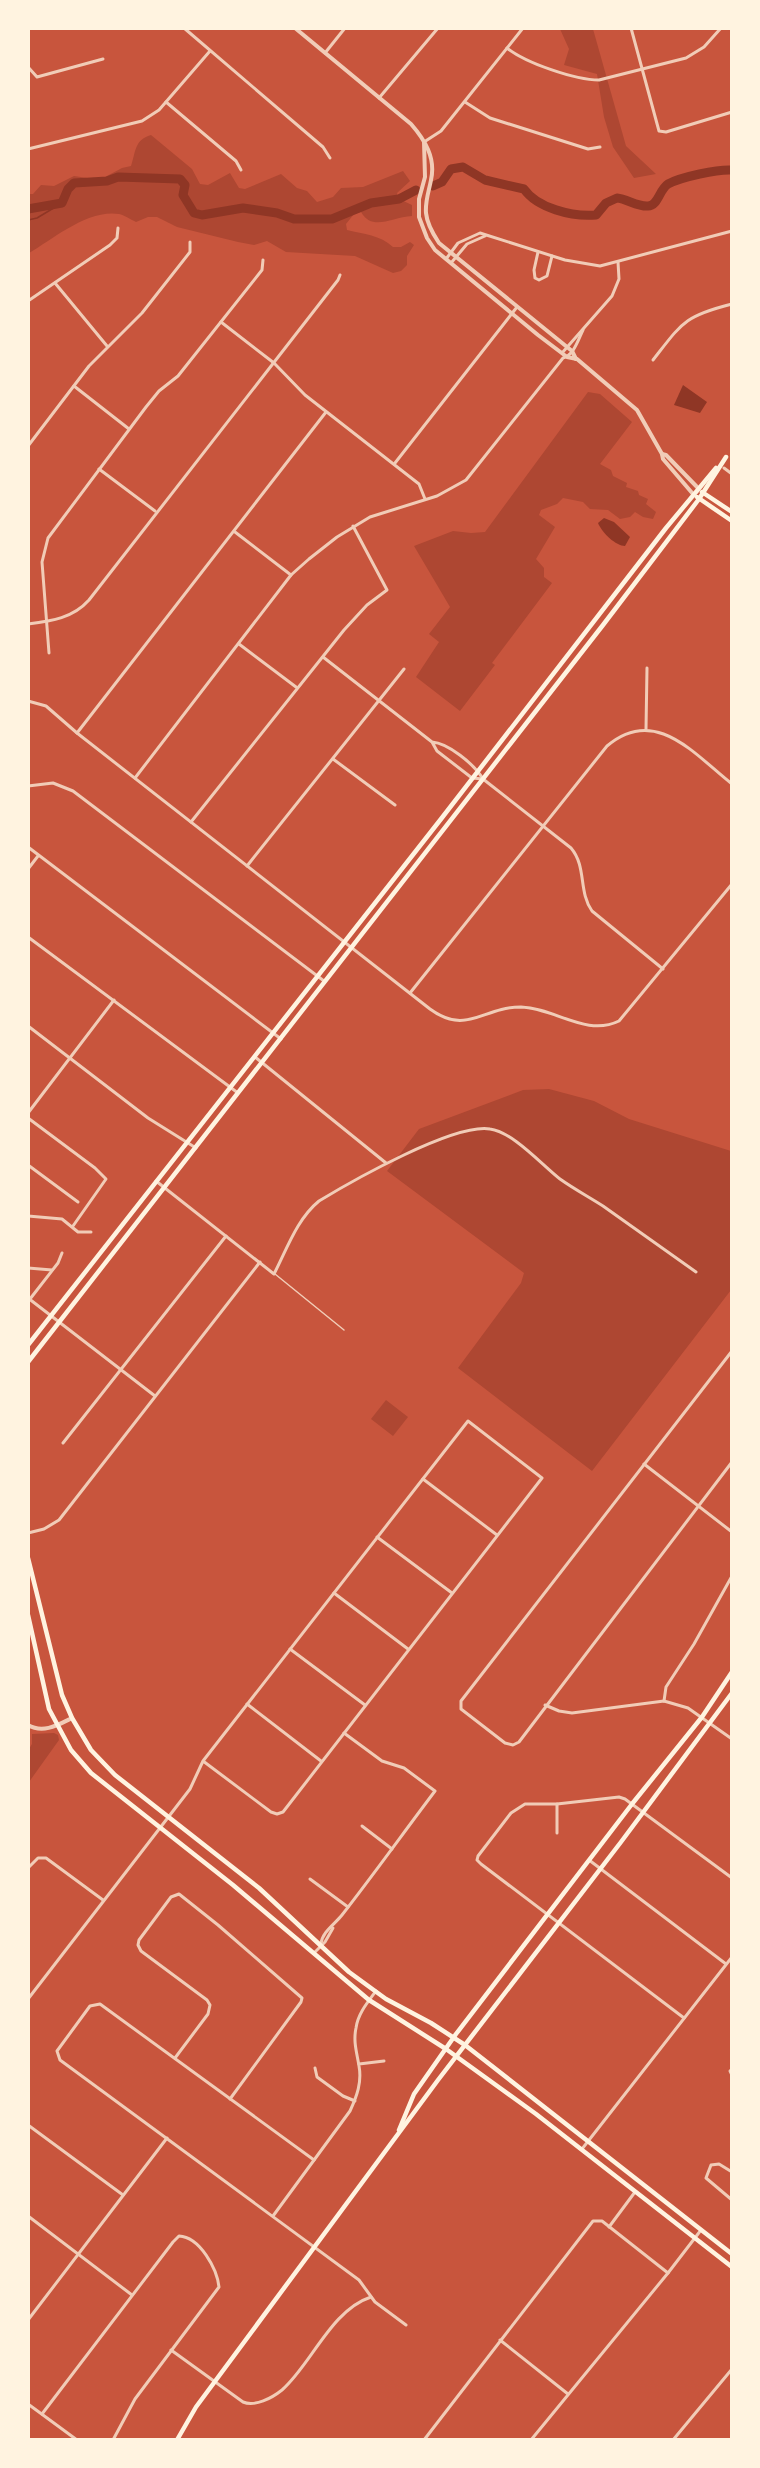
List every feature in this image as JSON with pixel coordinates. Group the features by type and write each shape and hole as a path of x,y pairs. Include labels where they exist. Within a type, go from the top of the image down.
{"main road":[{"path":"28,1345 693,494 732,451"},
{"path":"28,1362 657,554 699,499 726,457"},
{"path":"698,488 732,512"},
{"path":"693,494 732,522"},
{"path":"650,549 657,554"},
{"path":"535,698 542,703"},
{"path":"28,1558 62,1695 72,1718 91,1750 115,1775 259,1888 349,1972 465,2045 732,2254"},
{"path":"28,1615 49,1709 71,1750 91,1773 160,1826 369,2000 446,2049 536,2114 732,2267"},
{"path":"396,2136 414,2094 454,2037 632,1804 702,1717 732,1672"},
{"path":"177,2439 196,2407 396,2136 732,1693"}],"street":[{"path":"184,28 323,147 330,158"},
{"path":"295,28 411,124 424,142 431,154 433,168 426,214 439,243 572,351 577,359 638,410 663,459 693,494"},
{"path":"325,53 345,28"},
{"path":"379,98 438,28"},
{"path":"424,142 441,131 523,28"},
{"path":"631,28 658,129 661,132 704,122 732,112"},
{"path":"507,48 531,62 592,80 642,70 693,55 705,47 721,28"},
{"path":"28,149 142,121 159,110 210,51"},
{"path":"28,68 37,77 103,59"},
{"path":"166,102 237,161 241,170"},
{"path":"465,102 490,118 588,149 600,147"},
{"path":"424,142 425,173 419,199 419,218 426,238 446,259 564,356 577,359"},
{"path":"28,301 110,245 117,238 118,228"},
{"path":"446,259 464,239 480,233 552,256 600,266 732,231"},
{"path":"451,263 467,244 486,236"},
{"path":"28,446 107,346 142,313 189,252 190,242"},
{"path":"538,252 534,270 535,278 539,280 547,276 552,256"},
{"path":"49,653 42,562 48,538 159,391 178,376 262,270 263,260"},
{"path":"564,356 566,347 583,330 617,287 618,262"},
{"path":"28,624 62,618 80,610 274,363 338,280 340,274"},
{"path":"55,283 107,346"},
{"path":"653,360 684,322 702,312 732,304"},
{"path":"395,463 517,307"},
{"path":"221,322 274,363 290,381 326,412 395,463 419,484 425,494 425,499"},
{"path":"135,778 291,576 325,545 353,526 388,510 451,490 474,473 564,356 572,351 583,330"},
{"path":"74,386 129,429"},
{"path":"77,733 326,412"},
{"path":"662,454 666,455 698,488"},
{"path":"724,468 732,474"},
{"path":"99,469 156,512"},
{"path":"191,822 296,687 359,613 387,590 353,526"},
{"path":"235,532 291,576"},
{"path":"239,644 296,687"},
{"path":"323,657 432,742 437,751 472,778 483,779"},
{"path":"646,729 647,668"},
{"path":"247,866 404,669"},
{"path":"28,701 46,706 77,733 442,1018 457,1022 469,1021 498,1010 521,1007 542,1010 598,1026 614,1023 626,1015 732,884"},
{"path":"410,993 607,746 628,732 646,729 673,737 732,784"},
{"path":"432,742 443,743 478,771 483,779 571,848 580,860 586,903 592,911 663,969"},
{"path":"333,759 395,805"},
{"path":"28,786 53,783 73,791 325,982"},
{"path":"28,847 280,1039"},
{"path":"28,869 38,856"},
{"path":"28,938 238,1093"},
{"path":"73,1226 106,1179 28,1116 114,1000"},
{"path":"28,1026 148,1118 196,1148"},
{"path":"254,1056 386,1163"},
{"path":"156,1181 274,1274 310,1208 386,1163 450,1136 478,1128 492,1129 505,1135 561,1180 604,1207 696,1272"},
{"path":"28,1165 78,1202"},
{"path":"28,1216 62,1219 78,1232 91,1232"},
{"path":"63,1443 226,1236"},
{"path":"62,1253 29,1299 155,1396"},
{"path":"28,1533 59,1520 260,1262"},
{"path":"28,1268 52,1270"},
{"path":"732,1351 461,1701 460,1706 464,1711 497,1736 513,1745 519,1742 732,1462"},
{"path":"28,1999 190,1789 203,1761 468,1421 542,1478 283,1812 277,1814 203,1761"},
{"path":"645,1464 732,1532"},
{"path":"423,1479 497,1535"},
{"path":"377,1537 452,1593"},
{"path":"664,1701 666,1687 694,1644 732,1576"},
{"path":"334,1593 408,1649"},
{"path":"290,1649 365,1705"},
{"path":"545,1705 572,1713 664,1701 682,1705 732,1739"},
{"path":"247,1704 322,1762"},
{"path":"28,1725 38,1729 57,1725 72,1718"},
{"path":"313,1954 331,1934 333,1926 435,1791 404,1768 373,1756 344,1733"},
{"path":"684,2018 477,1860 478,1856 511,1813 518,1808 532,1803 558,1804 619,1797 632,1804 732,1878"},
{"path":"557,1833 558,1804"},
{"path":"362,1826 392,1849"},
{"path":"28,1868 38,1858 46,1858 103,1900"},
{"path":"589,1860 726,1964"},
{"path":"310,1879 348,1907"},
{"path":"175,2058 210,2011 210,2005 207,2000 141,1952 138,1945 139,1940 171,1897 179,1894 302,1998 300,2004 230,2099"},
{"path":"581,2151 732,1957"},
{"path":"273,2216 355,2101 359,2088 356,2027 360,2015 376,1991"},
{"path":"314,2160 100,2004 93,2005 59,2048 57,2054 60,2060 315,2246 359,2280 371,2296 406,2325"},
{"path":"359,2064 384,2061"},
{"path":"315,2068 317,2077 342,2096 355,2101"},
{"path":"28,2125 123,2195"},
{"path":"28,2320 167,2138"},
{"path":"732,2172 719,2163 711,2166 706,2178 732,2200"},
{"path":"609,2227 635,2192"},
{"path":"28,2216 133,2295"},
{"path":"424,2439 591,2223 596,2220 602,2221 668,2273"},
{"path":"531,2439 701,2230"},
{"path":"42,2414 175,2239 183,2236 209,2261 219,2285 135,2399 113,2439"},
{"path":"171,2350 247,2404 266,2401 282,2390 338,2321 360,2300 371,2296"},
{"path":"28,2308 34,2313"},
{"path":"500,2340 568,2394"},
{"path":"673,2439 732,2369"},
{"path":"28,2404 76,2439"}],"lane":[{"path":"274,1274 344,1330"}],"shaded area":[{"path":"560,29 593,29 626,146 656,174 634,178 613,147 604,117 597,74 564,65 569,49"},
{"path":"151,135 192,169 200,184 208,185 230,173 239,188 245,189 281,174 297,188 307,191 317,202 333,197 341,188 363,187 403,171 410,181 397,193 399,199 412,205 412,216 377,222 366,218 361,212 354,214 346,224 347,230 377,237 393,247 401,247 410,242 414,245 407,256 407,265 401,271 393,273 355,256 286,252 267,241 254,245 177,227 157,217 148,217 136,222 119,214 95,216 83,220 29,253 29,194 33,194 41,185 54,186 74,176 94,179 105,177 131,166 139,143"},
{"path":"683,385 707,402 700,413 674,405"},
{"path":"588,392 600,394 632,422 600,464 611,470 613,476 627,483 626,487 638,491 639,495 648,499 646,504 656,512 653,519 635,512 630,517 620,519 608,510 590,509 583,502 563,498 557,504 541,510 539,515 555,527 536,559 544,568 544,577 552,583 492,663 495,665 460,711 416,677 439,642 429,634 450,607 414,546 453,531 485,532"},
{"path":"604,518 614,522 630,537 625,546 614,541 603,531 598,523"},
{"path":"549,1089 594,1101 629,1119 731,1151 731,1290 592,1471 458,1368 521,1283 524,1273 387,1171 419,1129 523,1090"},
{"path":"386,1400 408,1417 393,1436 371,1419"},
{"path":"54,1733 58,1735 59,1740 29,1782 29,1749 32,1744 32,1734"}],"waterway":[{"path":"433,186 442,182 451,169 463,167 485,180 524,189 537,201 556,210 596,215 606,203 617,198 648,206 654,203 665,187 674,181 709,172 732,170"},
{"path":"28,209 62,203 68,189 74,183 107,181 118,177 180,179 185,185 183,195 194,213 202,215 243,208 277,213 294,219 332,219 371,203 399,199 416,190"},
{"path":"28,220 37,218 62,203"}]}
